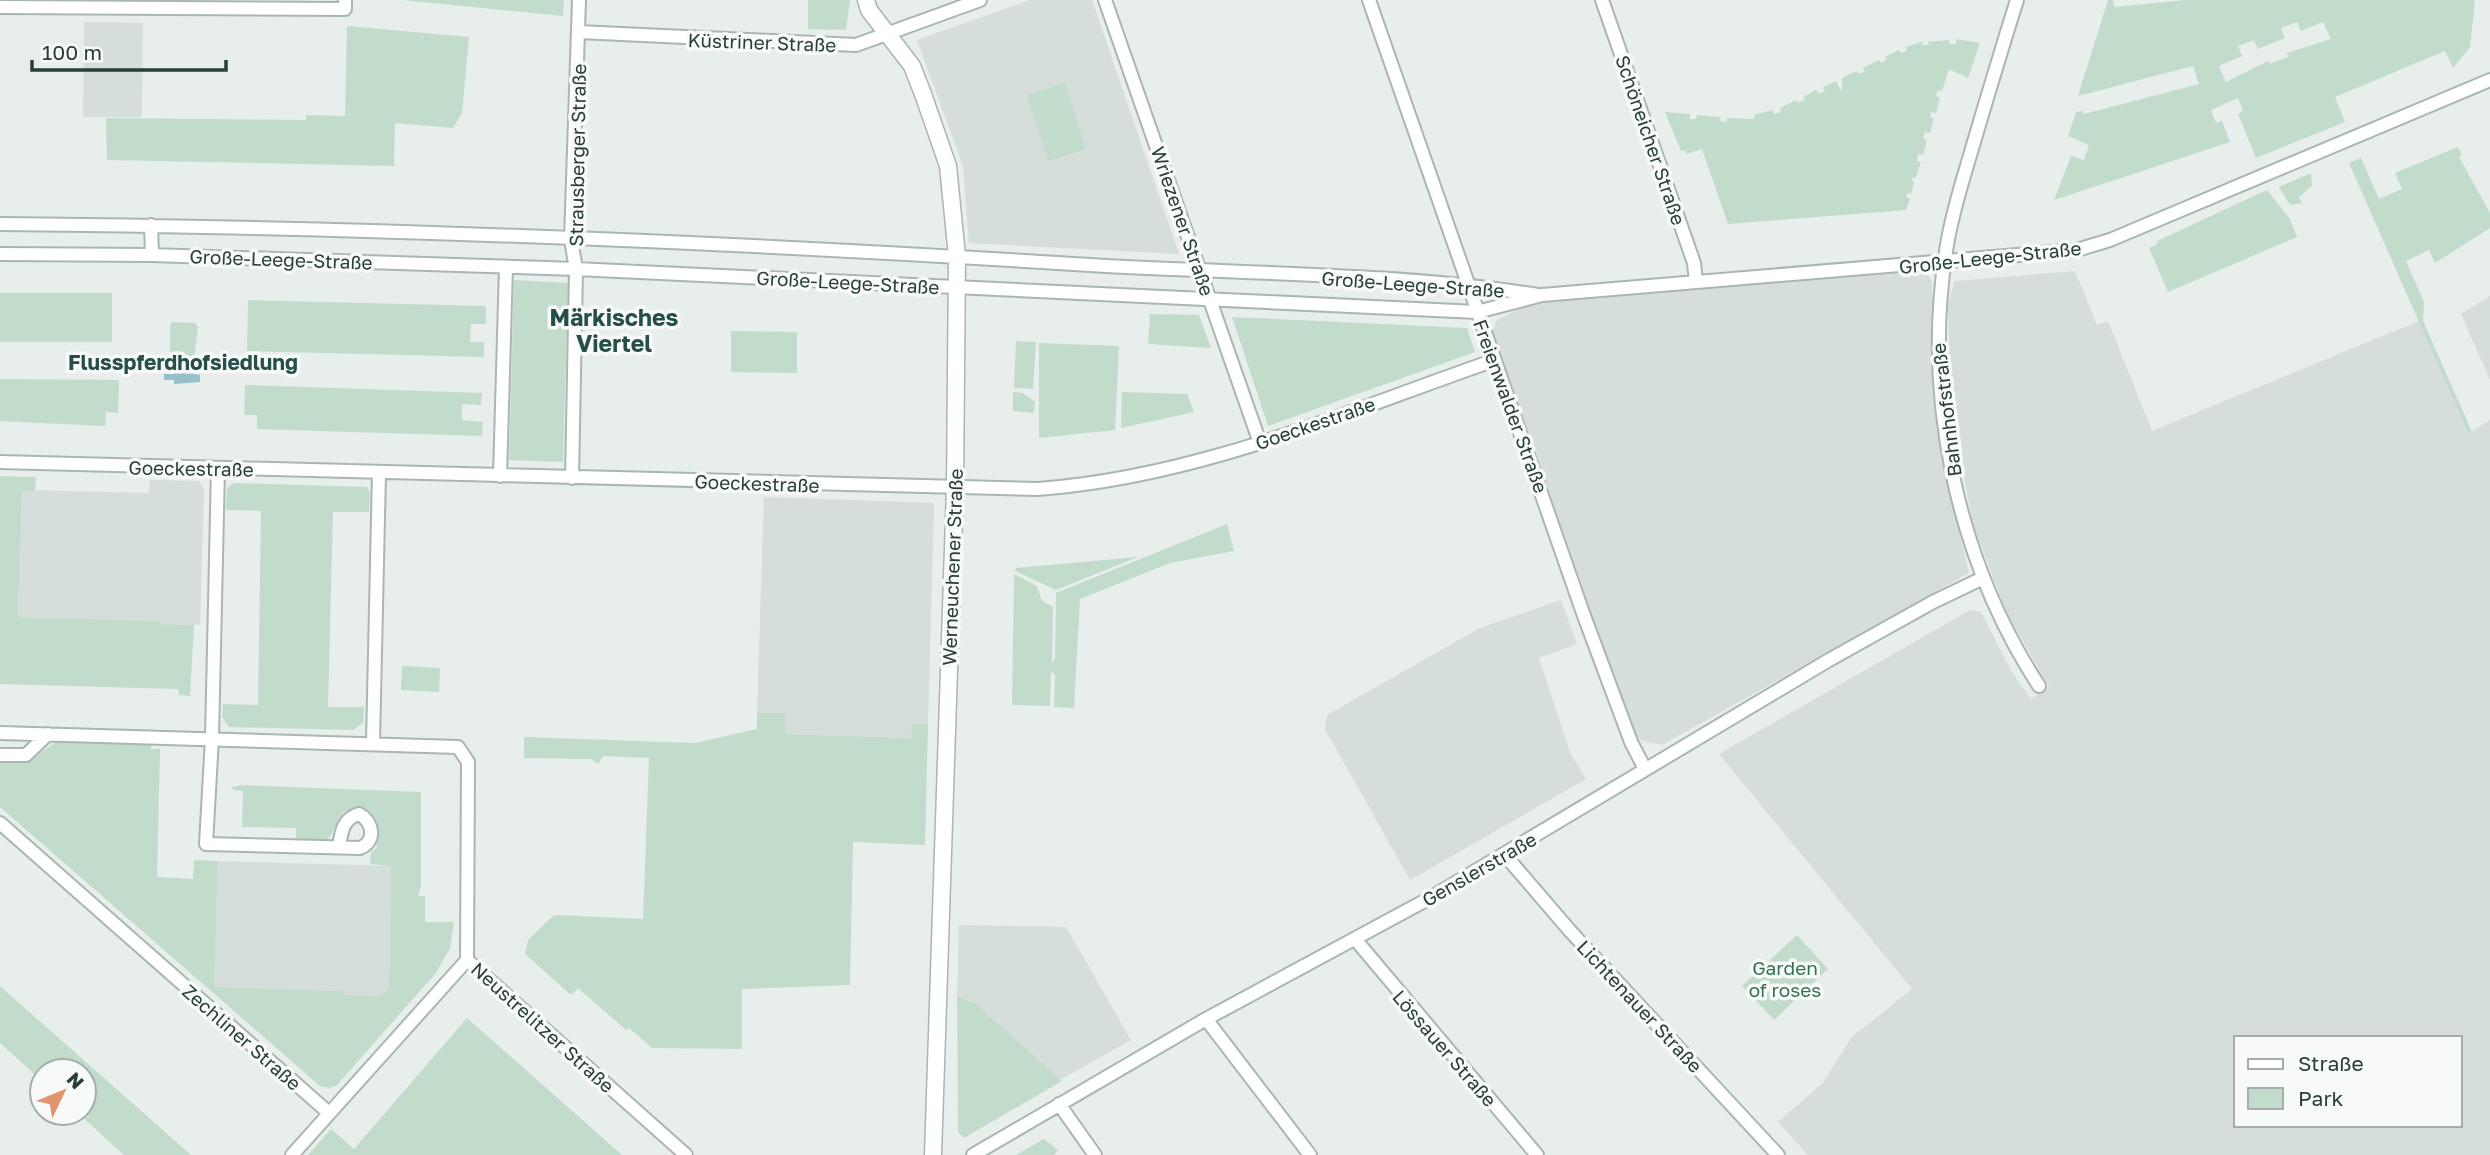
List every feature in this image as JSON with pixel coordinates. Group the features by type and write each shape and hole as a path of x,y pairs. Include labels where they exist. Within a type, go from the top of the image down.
{"street":[{"name":"Strausberger Straße","path":"572,478 576,269 572,240 579,0"},
{"name":"Werneuchener Straße","path":"866,0 869,10 912,66 948,166 957,256 955,488 933,1155"},
{"name":"Küstriner Straße","path":"579,32 856,45 980,0"},
{"name":"Wriezener Straße","path":"1105,0 1261,443"},
{"name":"Freienwalder Straße","path":"1369,0 1588,626 1631,742 1646,769"},
{"name":"Schöneicher Straße","path":"1602,0 1694,263 1696,282"},
{"name":"Bahnhofstraße","path":"2017,0 1952,217 1944,262 1937,334 1945,425 1958,497 1983,578 2005,628 2039,686"},
{"path":"0,7 345,5"},
{"name":"Große-Leege-Straße","path":"0,254 152,255 576,269 1478,312 1542,295 2057,253 2095,246 2490,80"},
{"name":"Große-Leege-Straße","path":"0,224 151,225 957,256 1469,286 1542,295"},
{"path":"151,225 152,255"},
{"path":"500,476 506,267"},
{"name":"Goeckestraße","path":"0,462 1038,489 1122,479 1192,465 1495,359"},
{"path":"218,468 212,738 206,844 339,847"},
{"path":"373,742 379,473"},
{"name":"Genslerstraße","path":"973,1155 1206,1019 1355,939 1504,854 1819,666 1933,602 1983,578"},
{"name":"Neustrelitzer Straße","path":"0,733 453,745 467,756 467,960 686,1155"},
{"path":"0,755 26,755 48,734"},
{"name":"Zechliner Straße","path":"0,823 329,1113"},
{"name":"Lichtenauer Straße","path":"1504,854 1571,932 1779,1155"},
{"name":"Lössauer Straße","path":"1355,939 1536,1155"},
{"path":"292,1155 467,960"},
{"path":"1206,1019 1310,1155"},
{"path":"1059,1104 1095,1155"}],"shaded area":[{"path":"1030,0 1092,0 1179,254 969,243 963,166 917,40"},
{"path":"84,22 143,23 142,117 83,117"},
{"path":"1915,270 1928,274 1932,282 1934,385 1945,472 1969,573 1662,745 1640,740 1632,728 1493,332 1496,321 1520,308 1573,297"},
{"path":"2075,271 2097,325 2108,321 2152,431 2419,321 2468,434 2490,420 2490,1155 1808,1155 1778,1122 1823,1083 1851,1038 1912,989 1719,754 1970,610 1981,612 2011,671 2031,699 2049,687 2007,613 1974,528 1957,442 1950,389 1948,302 1955,281"},
{"path":"2490,296 2490,380 2461,314"},
{"path":"150,480 199,481 204,489 200,625 161,624 160,621 18,617 22,490 149,493"},
{"path":"764,497 934,503 928,724 913,724 912,738 784,734 785,714 757,713"},
{"path":"1561,600 1577,644 1539,658 1570,752 1586,779 1410,880 1325,729 1327,715 1480,628"},
{"path":"218,861 391,866 389,988 381,996 343,995 343,991 214,987"},
{"path":"959,925 1066,927 1131,1040 1060,1080 975,1003 957,996"}],"green space":[{"path":"402,0 564,0 563,16"},
{"path":"808,0 850,0 846,30 808,29"},
{"path":"2108,0 2113,0 2114,7 2186,0 2475,0 2470,47 2453,68 2445,51 2335,97 2345,122 2256,158 2238,114 2243,111 2238,98 2211,110 2216,123 2222,121 2230,142 2054,200 2071,156 2084,160 2089,145 2068,136 2076,112 2082,111 2084,114 2199,84 2193,66 2078,96","holes":["2297,22 2301,31 2323,22 2331,39 2287,53 2288,57 2270,64 2268,61 2226,82 2219,66 2242,56 2238,46 2254,40 2258,49 2285,38 2281,28"]},
{"path":"347,26 469,37 462,113 453,128 395,123 394,166 107,160 106,118 306,120 306,115 345,116"},
{"path":"1956,39 1980,43 1968,78 1949,69 1942,91 1938,90 1936,96 1940,98 1936,113 1931,112 1930,117 1934,119 1930,133 1925,132 1923,138 1927,140 1923,155 1918,154 1917,161 1921,162 1916,177 1911,179 1914,183 1911,194 1907,193 1906,197 1910,199 1906,210 1728,224 1702,149 1686,154 1685,150 1681,151 1665,112 1690,114 1690,119 1696,119 1697,115 1720,117 1721,122 1727,121 1727,118 1755,119 1754,115 1772,110 1774,114 1781,112 1780,108 1796,100 1798,103 1805,100 1803,97 1816,90 1819,94 1825,91 1823,87 1836,81 1842,92 1842,78 1857,71 1859,74 1865,71 1863,68 1879,60 1881,63 1887,60 1885,57 1899,50 1901,53 1907,51 1906,47 1921,42 1923,45 1929,45 1928,42 1949,40 1949,44 1956,44"},
{"path":"1065,83 1086,149 1048,161 1027,95"},
{"path":"2458,147 2462,154 2459,157 2490,213 2490,228 2435,263 2429,250 2406,261 2424,302 2423,321 2472,432 2468,433 2349,163 2361,158 2379,199 2402,189 2395,173"},
{"path":"2311,173 2312,186 2299,197 2302,203 2290,205 2279,187"},
{"path":"2267,190 2290,219 2297,237 2168,292 2149,248 2158,244 2157,241"},
{"path":"514,280 568,283 563,462 509,460"},
{"path":"0,293 112,293 112,342 0,342"},
{"path":"248,300 486,306 486,324 471,324 470,342 484,342 484,357 247,351"},
{"path":"1150,314 1199,315 1211,348 1148,344"},
{"path":"1232,317 1467,328 1475,352 1268,426"},
{"path":"195,323 198,327 194,357 170,357 170,324"},
{"path":"731,331 797,332 797,373 731,372"},
{"path":"1016,341 1036,342 1033,389 1014,388"},
{"path":"1039,343 1119,346 1115,430 1039,438"},
{"path":"0,379 119,380 118,413 106,412 105,426 0,421"},
{"path":"245,385 482,393 481,405 462,404 462,420 483,422 482,436 257,429 257,415 244,415"},
{"path":"1013,392 1023,393 1035,402 1034,413 1013,411"},
{"path":"1122,392 1187,394 1194,412 1121,428"},
{"path":"0,476 36,477 35,491 22,491 18,617 161,621 161,624 194,625 190,696 179,695 178,689 0,684"},
{"path":"234,483 367,487 370,493 369,512 333,512 328,707 364,707 363,723 353,730 229,727 222,717 223,704 258,705 261,511 226,510 227,488"},
{"path":"1227,524 1234,551 1170,563 1080,599 1074,708 1054,707 1055,675 1051,672 1050,706 1012,705 1014,574 1037,586 1042,601 1053,607 1052,661 1049,666 1055,659 1056,593"},
{"path":"1138,557 1056,590 1015,571 1016,568"},
{"path":"402,666 440,668 439,692 401,690"},
{"path":"757,713 785,713 785,734 911,738 912,724 928,724 925,845 853,842 850,985 742,989 742,1049 652,1048 629,1028 626,1030 578,988 571,995 525,954 528,940 554,915 643,919 649,758 603,756 598,764 591,759 524,758 524,737 695,743 757,729"},
{"path":"58,741 151,743 151,749 160,749 157,877 193,879 194,860 218,861 214,987 343,991 344,995 381,996 389,988 391,866 370,864 371,852 377,848 375,819 361,807 353,808 343,814 327,840 296,841 296,828 242,827 243,791 233,790 232,787 242,785 421,792 421,886 418,896 425,896 425,922 454,922 450,948 436,973 337,1085 330,1088 320,1086 0,807 0,763 24,763"},
{"name":"Garden of roses","path":"1797,935 1828,969 1774,1020 1742,986"},
{"path":"0,986 80,1057 28,1057 28,1068 0,1043"},
{"path":"957,996 975,1003 1062,1081 964,1138 958,1132"},
{"path":"467,1018 622,1155 308,1155 331,1129 354,1149"},
{"path":"98,1073 191,1155 124,1155 93,1127 98,1127"},
{"path":"1044,1139 1058,1150 1054,1155 1016,1155"}],"water":[{"path":"175,371 200,375 200,382 174,384 174,380 164,380 164,374 174,374"}],"district":[{"name":"Märkisches Viertel","path":"614,330"},
{"name":"Flusspferdhofsiedlung","path":"183,362"}]}
